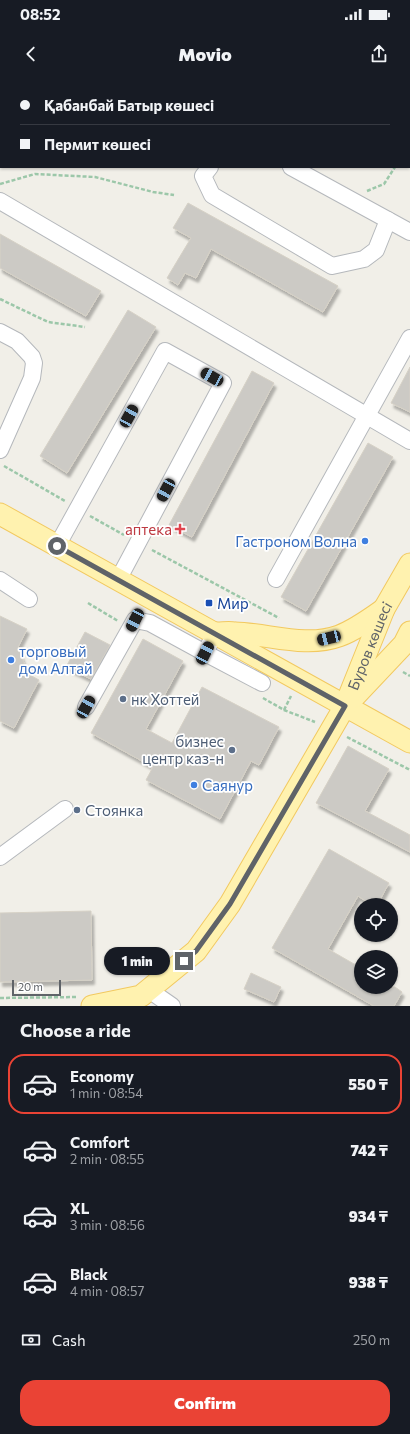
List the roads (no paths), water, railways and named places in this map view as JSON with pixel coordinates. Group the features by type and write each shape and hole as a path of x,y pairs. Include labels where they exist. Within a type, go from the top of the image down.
{"main road":[{"path":"0,514 410,742"},
{"name":"Буров көшесі","path":"345,706 384,609 410,564"},
{"path":"215,633 236,632 270,638 319,640 339,636 362,624 384,609"},
{"name":"Буров көшесі","path":"345,706 404,644 410,632"},
{"path":"88,1001 141,996 196,951 230,904 345,706"}],"lane":[{"path":"209,168 203,176 212,195 332,266 364,259 376,250 388,220"},
{"path":"295,168 318,174 348,198 410,232"},
{"path":"0,201 410,441"},
{"path":"0,332 17,341 32,356 34,363 32,378 0,450"},
{"path":"276,579 410,338"},
{"path":"57,546 166,351 223,383 118,580"},
{"path":"0,580 29,599"},
{"path":"86,707 135,620 150,623 262,683"},
{"path":"205,653 215,633"},
{"path":"0,857 65,809"},
{"path":"149,990 172,1006"}],"place":[{"name":"аптека","path":"180,529"},
{"name":"Гастроном Волна","path":"365,541"},
{"name":"Мир","path":"209,603"},
{"name":"торговый дом Алтай","path":"11,660"},
{"name":"нк Хоттей","path":"123,699"},
{"name":"бизнес центр каз-н","path":"232,750"},
{"name":"Саянур","path":"194,785"},
{"name":"Стоянка","path":"77,810"}]}
